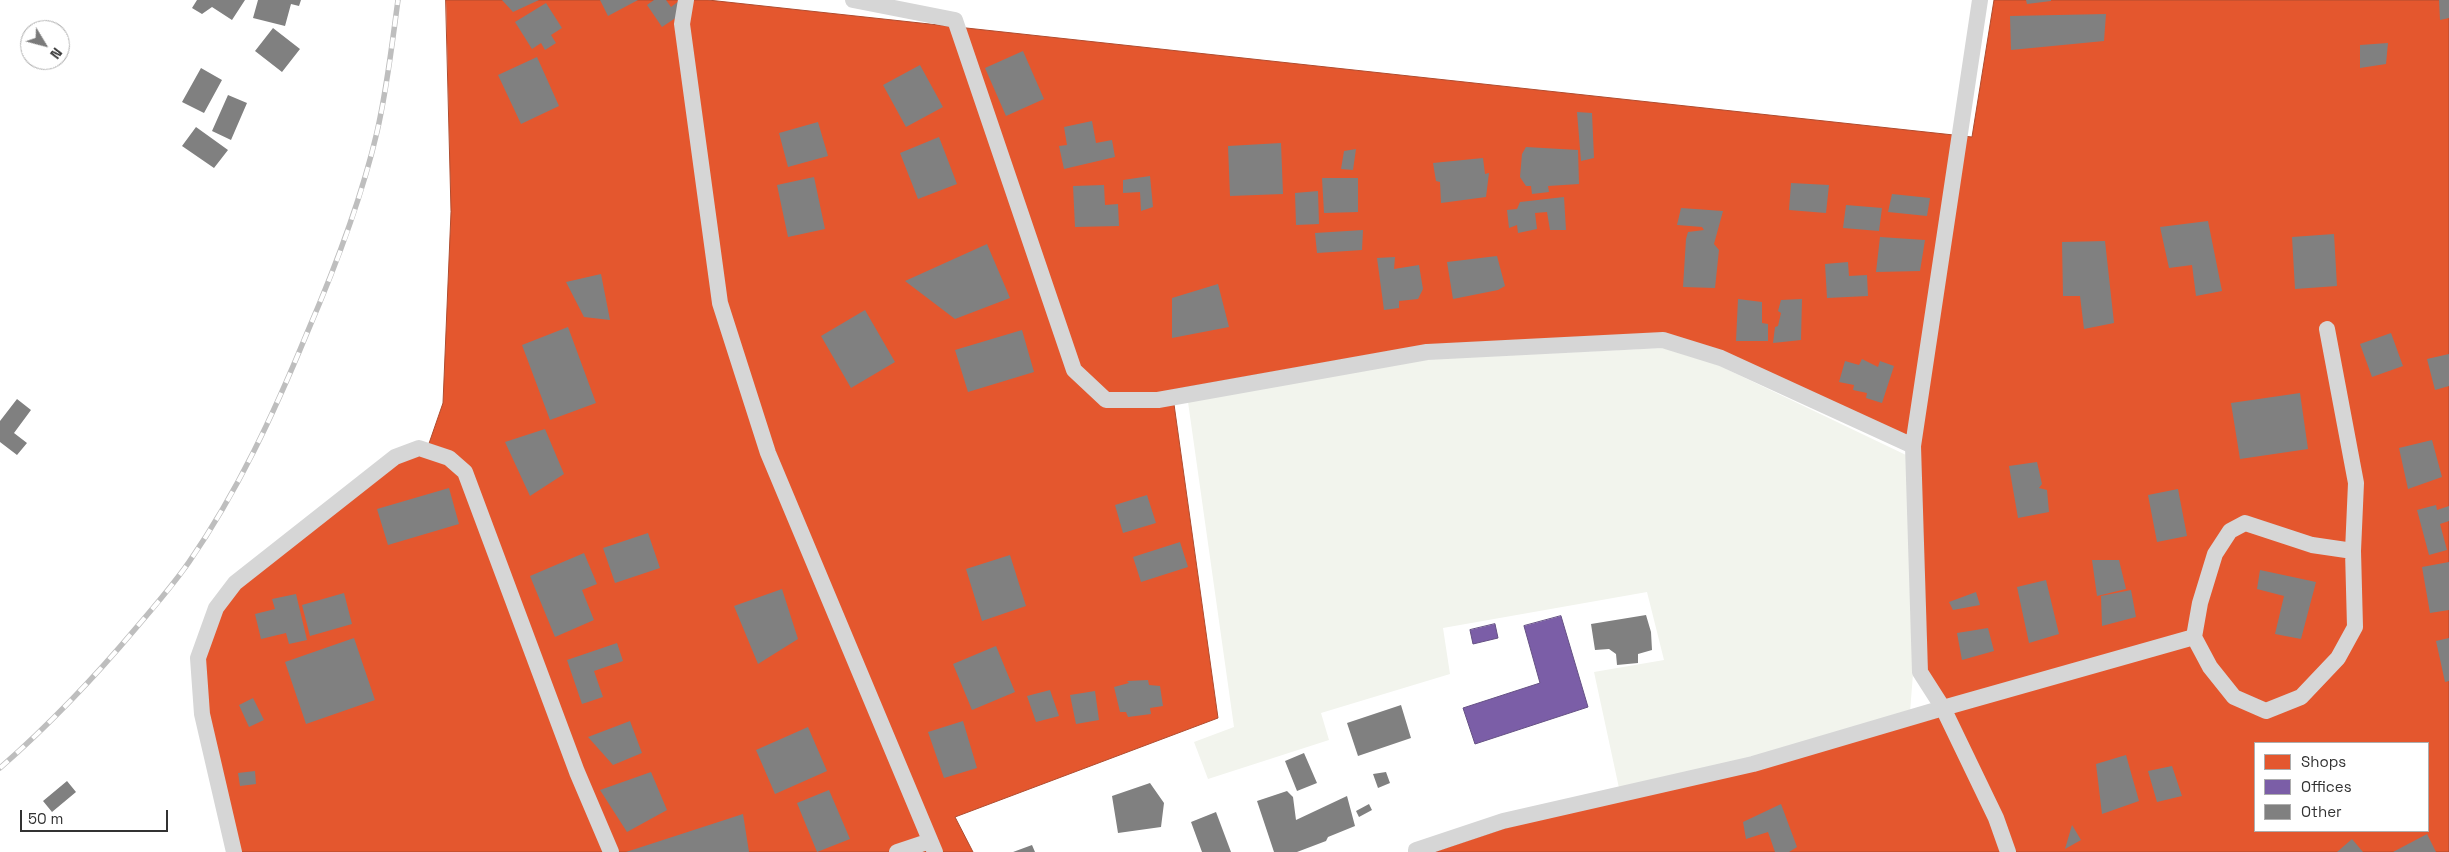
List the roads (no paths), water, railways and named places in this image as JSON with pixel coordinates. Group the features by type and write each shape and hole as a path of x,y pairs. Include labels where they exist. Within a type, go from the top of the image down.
{"street":[{"path":"686,0 682,24 720,302 768,453 932,847 897,852"},
{"path":"853,0 955,20 1074,370 1106,400 1158,400 1427,352 1664,340 1721,358 1913,446"},
{"path":"1980,0 1913,446 1920,672 1942,708 1996,818 2008,852"},
{"path":"2327,329 2356,483 2353,551 2355,628 2338,658 2301,697 2266,711 2234,697 2210,667 2194,637 2200,603 2215,554 2230,531 2245,523 2312,545 2353,551"},
{"path":"234,852 202,714 198,658 216,608 235,583 396,457 419,448 449,458 465,472 574,763 611,852"},
{"path":"1416,852 1416,850 1503,822 1753,764 1942,708 2194,637"}],"railway":[{"path":"0,768 36,735 87,683 170,587 207,535 254,451 282,393 337,259 355,209 371,158 381,116 398,0"}]}
